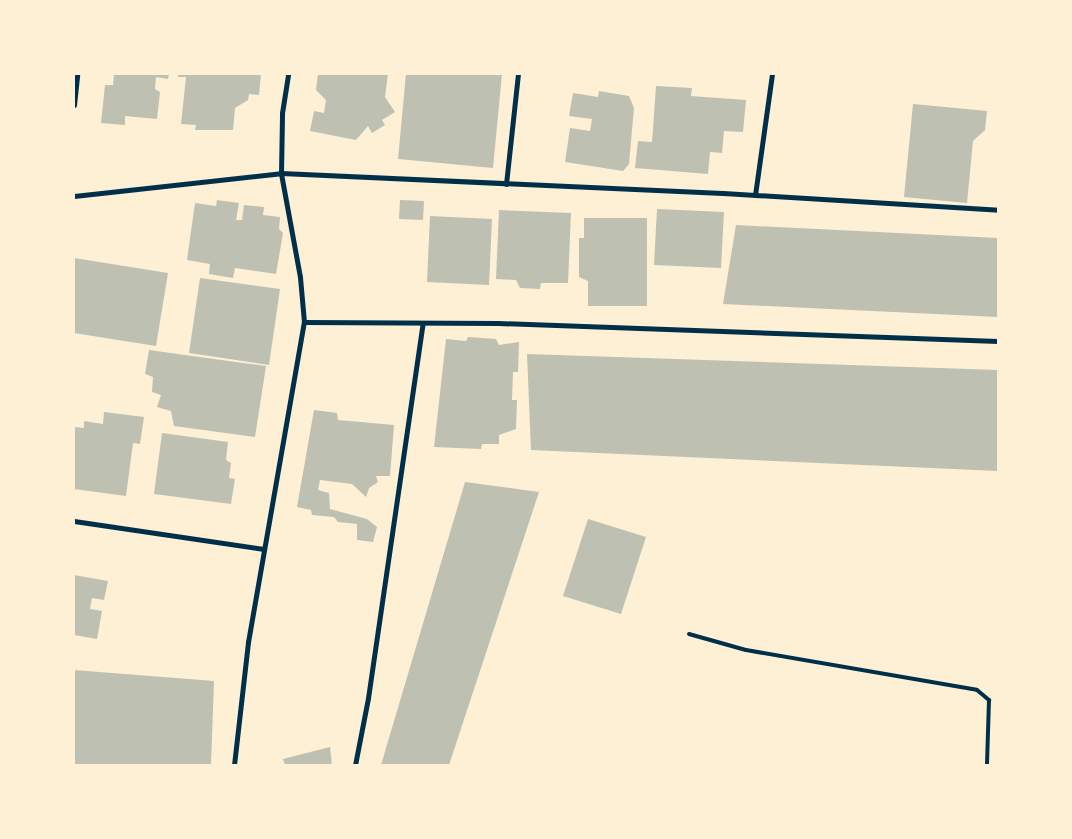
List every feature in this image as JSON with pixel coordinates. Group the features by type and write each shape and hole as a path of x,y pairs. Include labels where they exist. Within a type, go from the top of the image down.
{"street":[{"path":"74,105 77,74"},
{"path":"234,765 248,642 304,322 300,277 281,173 282,113 288,74"},
{"path":"506,184 518,74"},
{"path":"755,195 772,74"},
{"path":"74,196 281,173 755,195 998,210"},
{"path":"304,322 423,323 998,341"},
{"path":"355,765 368,698 423,323"},
{"path":"74,521 264,549"}],"lane":[{"path":"689,634 746,650 978,690 989,700 987,765"}],"building":[{"path":"114,74 169,74 168,79 156,77 155,89 160,92 157,119 125,116 125,125 101,123 105,85 113,85"},
{"path":"178,74 261,74 259,95 249,94 248,100 235,108 233,130 195,130 196,125 181,124 186,77 178,77"},
{"path":"318,74 388,74 385,97 395,112 382,120 385,125 372,133 368,126 356,140 310,131 314,111 324,113 326,100 316,90"},
{"path":"406,74 502,74 493,168 398,159"},
{"path":"656,86 692,88 691,96 746,100 743,132 724,131 722,153 710,152 708,174 635,168 638,141 652,142"},
{"path":"599,91 629,96 634,108 629,164 623,171 565,162 570,128 590,131 592,119 569,116 573,93 598,97"},
{"path":"913,104 987,111 985,130 973,141 967,203 904,197"},
{"path":"217,200 239,203 236,220 242,220 244,205 264,207 263,215 280,217 279,229 283,233 276,274 235,268 233,278 209,274 210,264 187,260 195,203 216,206"},
{"path":"400,200 424,201 423,220 399,219"},
{"path":"657,209 724,212 721,268 654,265"},
{"path":"499,210 571,213 568,283 541,283 540,289 520,288 516,280 496,279"},
{"path":"430,216 492,219 489,285 427,282"},
{"path":"584,218 647,218 647,306 588,306 588,281 579,277 579,238 584,238"},
{"path":"736,225 998,238 998,317 723,304"},
{"path":"74,258 168,273 156,346 74,333"},
{"path":"200,278 280,289 269,365 189,353"},
{"path":"468,337 496,339 499,345 519,342 518,372 513,372 512,400 517,400 516,429 499,435 499,444 482,444 481,449 434,447 446,339 466,341"},
{"path":"149,350 266,366 255,437 174,426 171,411 157,407 161,395 152,392 153,377 145,374"},
{"path":"527,354 998,370 998,471 531,450"},
{"path":"314,410 337,413 338,420 394,425 390,476 376,476 378,482 369,488 366,497 352,484 320,480 318,490 329,493 330,509 367,519 377,527 373,542 357,540 357,524 338,522 334,517 312,515 311,510 297,507"},
{"path":"104,412 144,417 140,444 133,443 126,496 74,489 74,427 84,428 84,421 103,424"},
{"path":"162,433 228,442 226,460 231,463 229,478 235,479 231,504 154,494"},
{"path":"465,482 539,492 449,765 381,765"},
{"path":"588,519 646,537 621,614 563,596"},
{"path":"74,575 108,581 104,600 92,598 90,609 102,611 97,639 74,635"},
{"path":"74,670 214,681 211,765 74,765"},
{"path":"330,747 332,765 285,765 283,759"}]}
